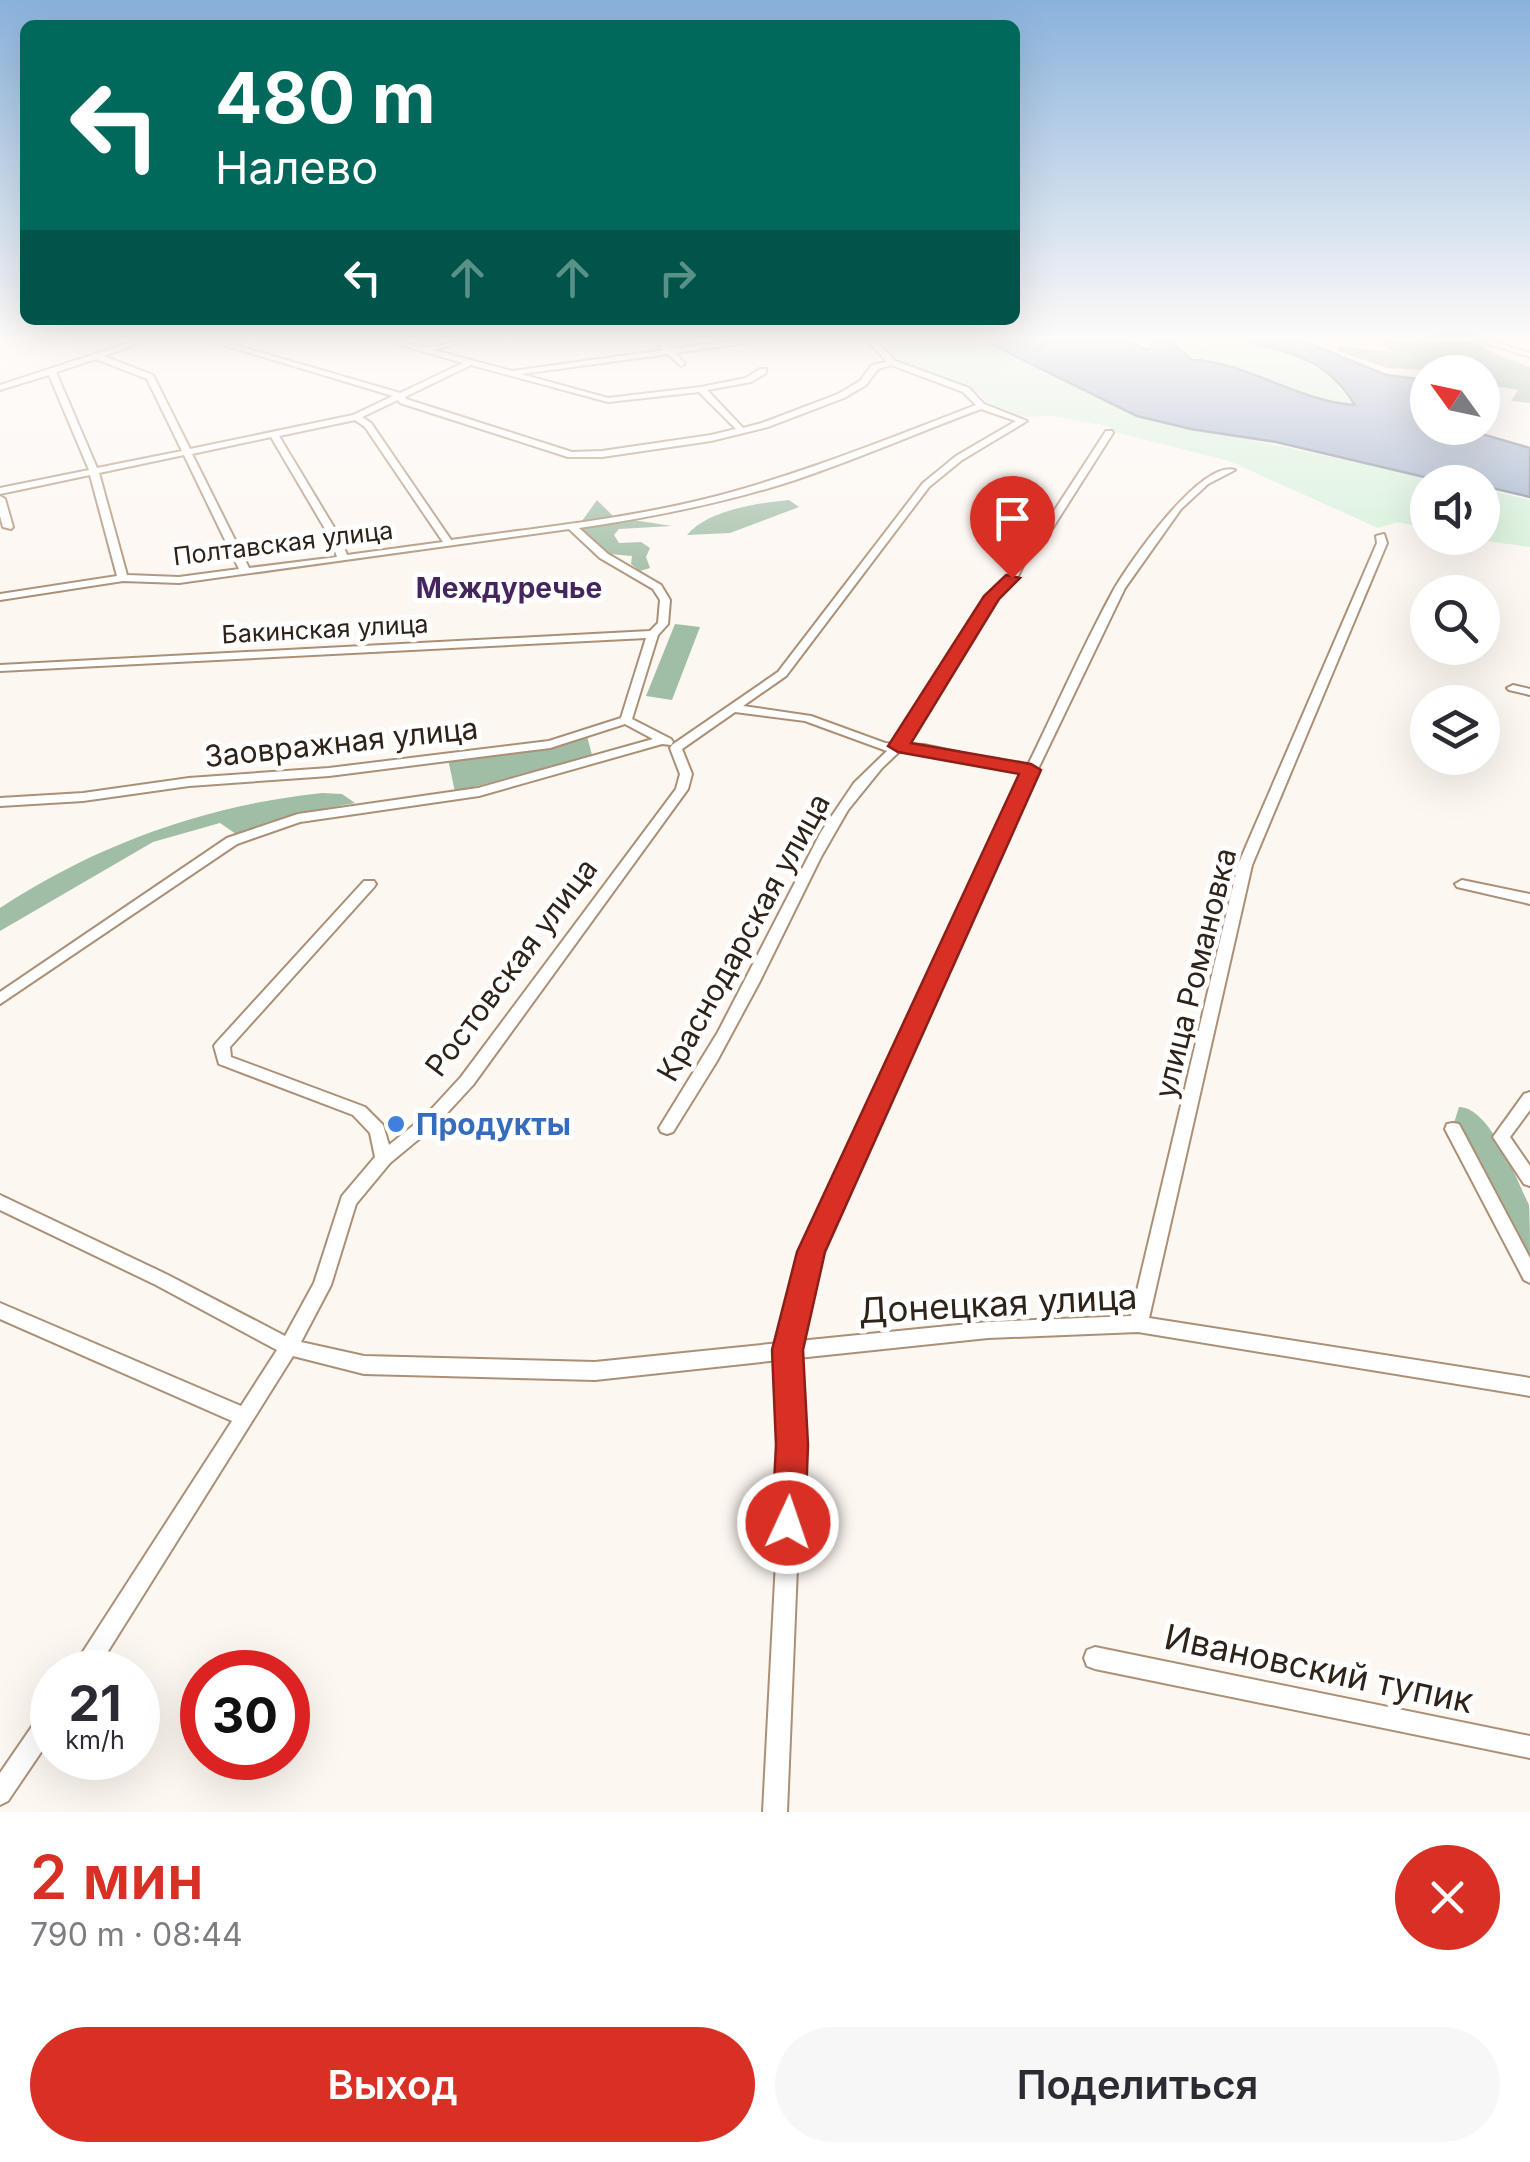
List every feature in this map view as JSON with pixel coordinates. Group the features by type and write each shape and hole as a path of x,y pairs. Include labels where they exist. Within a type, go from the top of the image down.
{"street":[{"path":"74,426 94,472 123,578"},
{"path":"175,426 245,570"},
{"path":"0,490 320,426"},
{"path":"368,426 449,544"},
{"path":"479,426 571,455 628,452 757,426"},
{"path":"737,426 742,431"},
{"name":"Полтавская улица","path":"0,597 123,578 179,580 343,560 702,504 792,478 930,426"},
{"path":"0,999 110,928 232,841 317,814 478,792 669,744 736,709 782,674 926,484 971,450 1014,426"},
{"name":"Краснодарская улица","path":"667,1128 711,1064 850,796 877,763 898,746 992,596 1012,578 1028,547 1049,527 1109,433"},
{"path":"274,435 336,539 343,560"},
{"path":"776,1812 792,1445 788,1350 811,1252 1031,770 1120,588 1178,506 1205,482 1230,470"},
{"path":"0,499 8,528"},
{"path":"577,522 604,556 657,587 665,600 663,624 653,634 626,720 669,744"},
{"name":"улица Романовка","path":"1138,1324 1245,866 1382,543 1381,536"},
{"name":"Бакинская улица","path":"0,668 653,634"},
{"path":"1514,688 1530,692"},
{"path":"736,709 807,718 883,747 898,746 1031,770"},
{"name":"Заовражная улица","path":"0,802 329,772 550,744 626,720"},
{"name":"Ростовская улица","path":"97,1650 289,1347 322,1284 348,1200 384,1158 431,1120 467,1080 682,789 686,774 669,744"},
{"path":"369,884 222,1046 224,1060 359,1111 378,1130 384,1158"},
{"path":"1462,884 1530,900"},
{"path":"1530,1098 1500,1137 1530,1179"},
{"path":"1453,1130 1530,1275"},
{"name":"Донецкая улица","path":"0,1202 289,1347 364,1365 596,1371 988,1330 1138,1324 1530,1387"},
{"path":"0,1311 245,1417"},
{"name":"Ивановский тупик","path":"1094,1658 1530,1747"},
{"path":"0,1793 30,1749"}],"green space":[{"path":"1105,426 1182,426 1410,474 1410,525 1397,522 1378,528 1229,461 1114,432"},
{"path":"1500,493 1530,500 1530,547 1500,543"},
{"path":"597,500 614,517 672,526 619,529 614,535 619,543 641,542 650,548 646,557 650,568 640,571 631,564 632,556 609,554 581,529"},
{"path":"789,500 799,507 730,533 687,535 720,514"},
{"path":"675,624 700,627 672,700 646,696"},
{"path":"587,736 592,755 455,792 448,759"},
{"path":"322,793 342,794 355,803 296,814 236,834 220,823 153,842 0,931 0,908 114,847 237,807"},
{"path":"1459,1107 1470,1110 1492,1131 1529,1205 1530,1261 1454,1123"}],"water":[{"path":"1177,426 1410,426 1410,445 1500,445 1500,439 1530,448 1530,497 1500,490 1500,465 1410,465 1410,474 1276,442"}],"place":[{"name":"Продукты","path":"396,1124"}],"district":[{"name":"Междуречье","path":"509,588"}],"route":[{"path":"788,1523 792,1445 788,1350 811,1252 1031,770 898,746 992,596 1012,578"}]}
